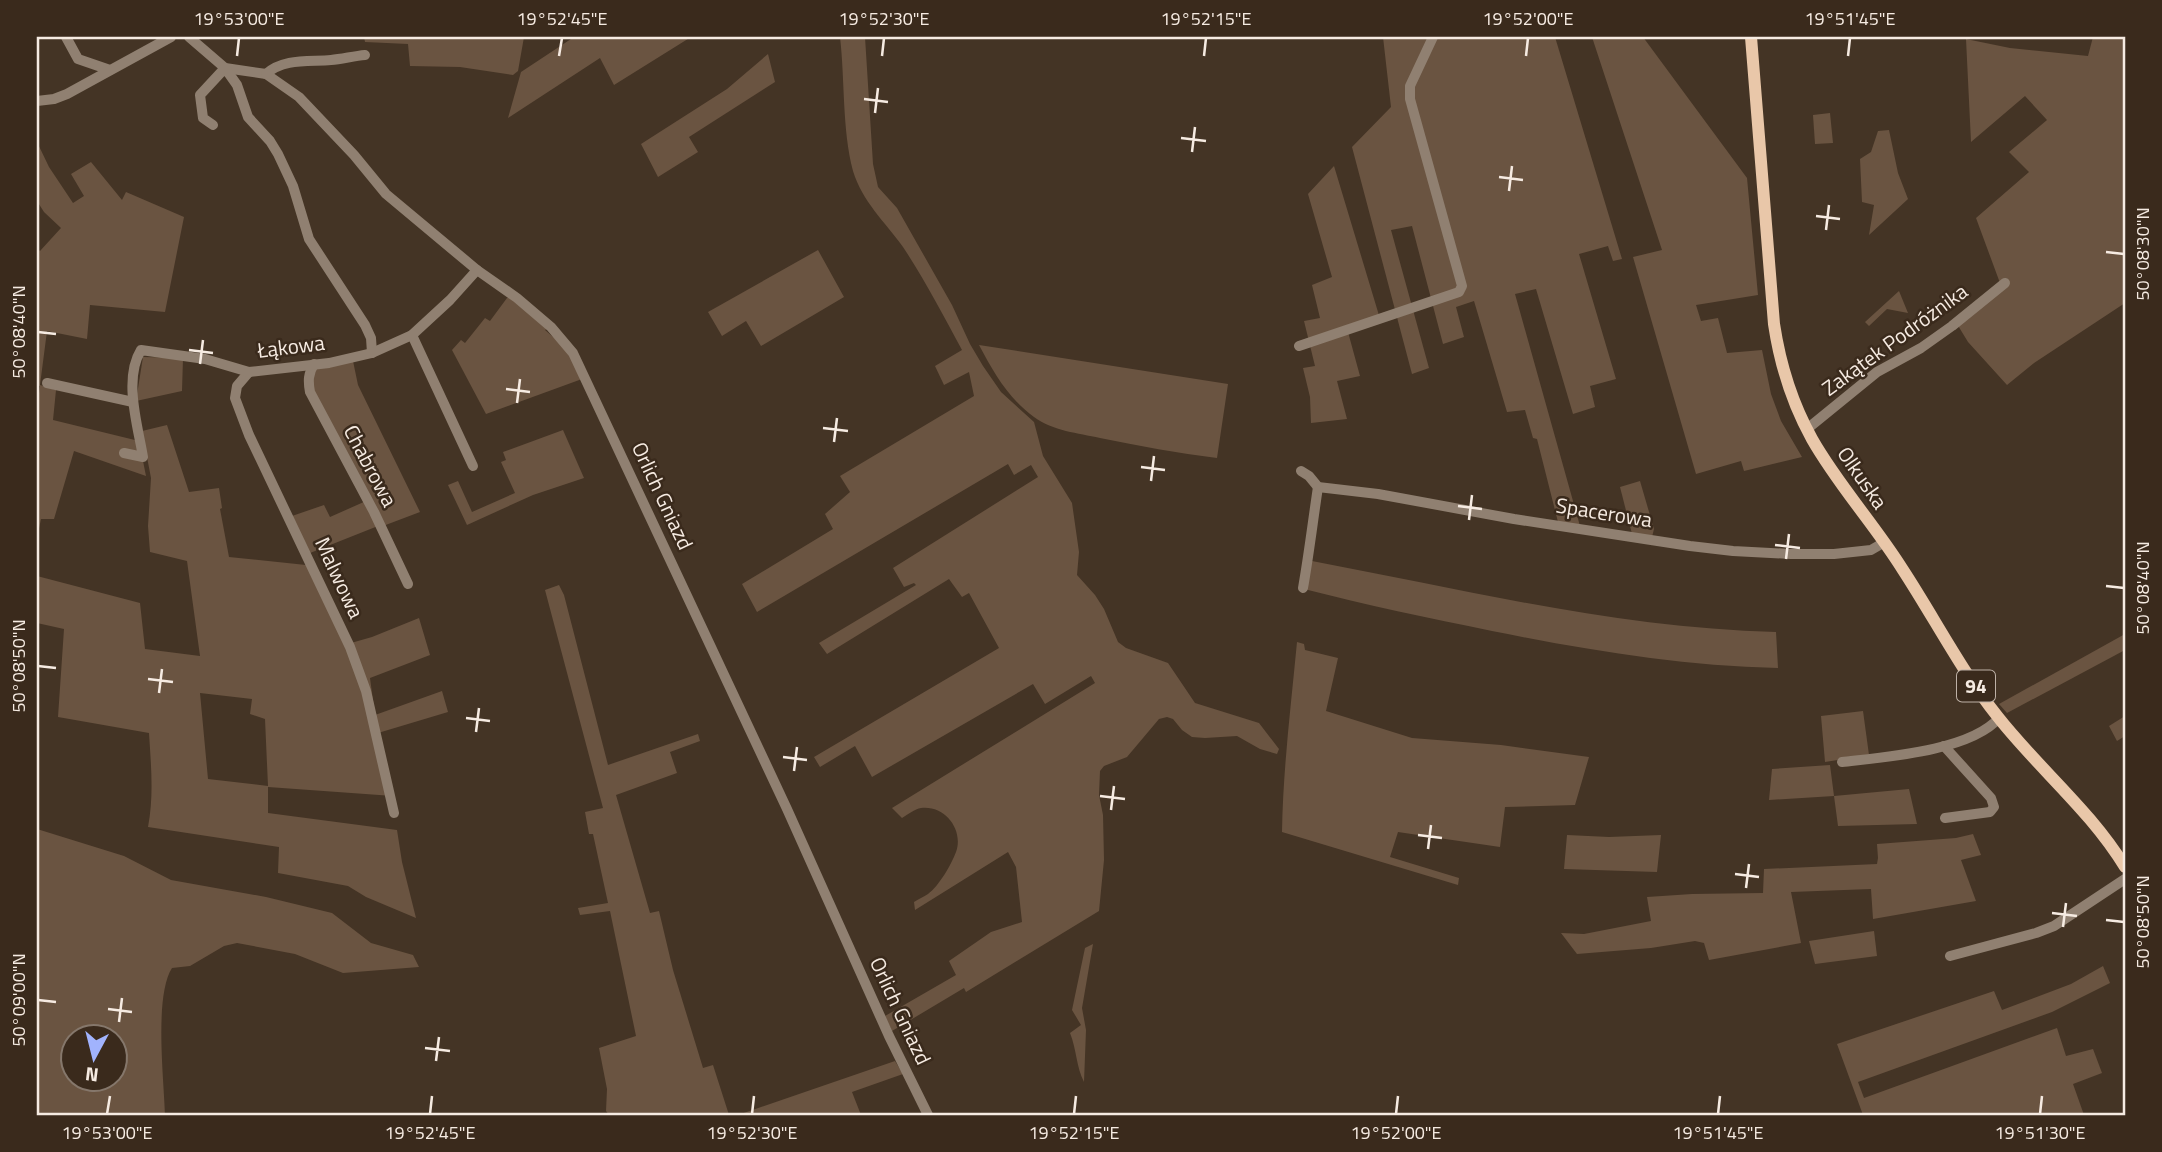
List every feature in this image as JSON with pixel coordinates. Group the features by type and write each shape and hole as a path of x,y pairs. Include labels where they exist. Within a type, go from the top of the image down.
{"main road":[{"name":"Olkuska","path":"1751,37 1774,324 1787,384 1807,429 1901,567 1978,690 1999,718 2084,812 2125,867"}],"street":[{"path":"66,37 78,59 110,69"},
{"path":"37,101 67,94 171,37"},
{"path":"189,37 226,68 237,85 248,117 278,154 293,186 309,239 365,325 371,338 372,353"},
{"path":"1298,346 1459,292 1462,286 1410,99 1410,86 1433,37"},
{"path":"266,74 290,62 365,55"},
{"path":"213,125 203,118 200,95 226,68"},
{"name":"Orlich Gniazd","path":"226,68 266,74 299,97 354,155 386,194 477,270 517,298 551,327 573,353 787,809 891,1041 928,1115"},
{"name":"Łąkowa","path":"124,453 143,457 133,402 135,372 141,350 205,359 249,372 372,353 412,335 450,300 477,270"},
{"name":"Zakątek Podróżnika","path":"1807,429 1877,372 1952,326 2005,283"},
{"path":"412,335 473,466"},
{"name":"Chabrowa","path":"314,364 309,372 310,392 374,512 408,584"},
{"name":"Malwowa","path":"249,372 237,386 236,398 249,435 350,646 366,691 394,813"},
{"path":"47,383 133,402"},
{"path":"1301,471 1316,485 1310,550 1303,588"},
{"name":"Spacerowa","path":"1316,485 1514,519 1733,551 1834,554 1871,550 1883,543"},
{"path":"1842,762 1953,745 1988,728 1999,718"},
{"path":"1944,746 1994,804 1990,812 1945,818"},
{"path":"1950,956 2054,926 2125,879"}],"shaded area":[{"path":"364,37 524,37 518,71 513,75 460,67 410,66 408,44 365,42"},
{"path":"574,37 691,37 614,85 600,58 508,118 521,72"},
{"path":"840,37 865,37 873,164 878,187 897,208 983,366 1001,392 1034,422 1043,456 1072,503 1079,552 1077,575 1104,609 1118,642 1126,648 1168,663 1195,703 1259,723 1279,749 1277,754 1260,749 1237,736 1192,737 1173,719 1159,719 1127,757 1104,766 1100,771 1104,860 1099,911 966,992 964,988 892,1031 885,1016 956,975 949,961 991,932 1022,922 1016,867 1008,852 915,910 914,902 932,890 948,869 956,852 957,835 951,821 938,811 921,808 902,818 892,808 1095,683 1091,676 1045,704 1033,684 872,777 855,746 820,767 814,757 999,648 969,593 962,597 949,579 827,654 819,643 916,585 914,583 904,587 893,568 1038,477 1031,465 1014,475 1008,464 757,612 742,584 833,529 825,514 850,492 840,476 974,396 969,372 944,385 935,366 962,350 911,259 868,202 857,182 847,138"},
{"path":"1383,37 1555,37 1622,259 1613,261 1608,246 1579,254 1616,379 1590,386 1595,407 1573,414 1536,289 1515,294 1580,526 1558,522 1537,439 1533,438 1525,410 1507,412 1474,301 1456,307 1464,337 1443,344 1412,226 1391,230 1429,368 1412,374 1352,147 1391,107"},
{"path":"1592,37 1643,37 1747,178 1758,295 1696,305 1701,321 1718,318 1727,353 1762,350 1771,394 1781,421 1802,457 1744,471 1741,461 1696,474 1633,257 1662,250"},
{"path":"2093,37 2125,37 2125,303 2034,363 2007,385 1968,342 1954,319 2000,283 1976,218 2029,172 2009,152 2047,120 2025,96 1971,142 1966,39 2010,48 2088,56"},
{"path":"768,54 775,82 689,137 698,152 658,177 641,144 727,89"},
{"path":"1830,113 1833,143 1815,144 1813,115"},
{"path":"1889,130 1898,173 1908,199 1869,235 1874,205 1862,202 1860,159 1871,152 1878,131"},
{"path":"37,142 49,167 73,203 84,196 71,174 91,162 122,200 126,192 184,217 165,312 90,305 87,339 47,331 40,385 56,390 53,420 139,441 146,476 74,451 54,519 41,519 37,538 37,408 40,386 37,385 37,248 40,251 61,228 37,201"},
{"path":"1334,166 1381,322 1348,332 1360,376 1337,381 1347,419 1311,423 1310,397 1303,368 1315,366 1304,321 1320,318 1312,285 1332,277 1308,194"},
{"path":"818,250 844,297 761,346 746,321 722,336 708,312"},
{"path":"1899,291 1908,313 1887,309 1869,326 1865,322"},
{"path":"512,297 548,328 545,330 567,349 582,379 486,414 452,350 461,340 465,343 485,318 490,321 507,298"},
{"path":"979,345 1228,384 1217,458 1074,433 1041,422 1009,393"},
{"path":"143,357 183,358 182,391 136,401"},
{"path":"353,361 358,385 420,512 383,526 313,393 312,372 315,367"},
{"path":"167,425 189,492 219,488 229,557 306,565 351,643 419,618 430,655 370,678 375,715 442,691 448,712 378,733 393,796 268,787 268,813 397,830 416,918 366,897 348,886 278,873 279,847 148,827 151,792 149,733 58,717 64,629 37,623 37,576 140,603 145,649 200,656 187,561 150,552 148,526 151,478 142,431","holes":["200,693 252,699 250,714 265,719 268,786 208,779"]},
{"path":"563,430 584,478 533,495 467,525 448,485 458,481 472,512 515,493 501,462 506,460 503,452"},
{"path":"1640,481 1654,529 1652,537 1632,534 1620,487"},
{"path":"366,501 378,526 310,553 292,516 324,505 330,517"},
{"path":"1312,561 1600,615 1717,629 1776,632 1778,668 1706,664 1599,651 1374,606 1304,589"},
{"path":"559,585 564,595 608,765 698,734 700,741 670,752 677,773 616,795 650,913 659,911 673,970 703,1068 713,1065 729,1115 609,1115 606,1111 607,1089 599,1048 636,1036 610,911 580,915 578,908 608,903 593,834 589,834 585,812 603,808 545,590"},
{"path":"2125,634 2125,650 2007,713 1999,704"},
{"path":"1297,642 1304,644 1305,650 1338,658 1326,711 1412,738 1501,745 1589,757 1575,805 1505,807 1500,847 1398,832 1390,857 1459,878 1458,885 1282,832"},
{"path":"1863,711 1869,755 1825,762 1821,716"},
{"path":"2125,716 2125,736 2117,741 2109,726"},
{"path":"1830,765 1834,796 1769,800 1772,769"},
{"path":"1909,789 1917,824 1838,826 1834,796"},
{"path":"37,829 124,856 171,880 266,897 332,913 371,943 413,955 419,967 343,973 295,954 237,943 224,946 190,966 172,968 166,981 162,1018 165,1115 37,1115"},
{"path":"1973,834 1981,855 1961,860 1976,901 1873,919 1871,889 1791,892 1801,943 1709,960 1704,943 1695,941 1651,948 1577,954 1561,933 1584,934 1651,921 1647,897 1763,893 1764,869 1877,864 1877,844 1956,838"},
{"path":"1567,835 1661,835 1657,872 1564,869"},
{"path":"1874,931 1877,956 1815,964 1809,941"},
{"path":"1093,944 1082,1008 1086,1030 1084,1082 1070,1033 1081,1025 1072,1010 1085,948"},
{"path":"2103,966 2110,983 2052,1012 1858,1082 1864,1098 2057,1028 2066,1056 2093,1049 2102,1073 2073,1084 2084,1115 1863,1115 1837,1044 1994,991 2002,1010 2071,984"},
{"path":"895,1061 903,1074 852,1092 861,1115 738,1115"}]}
